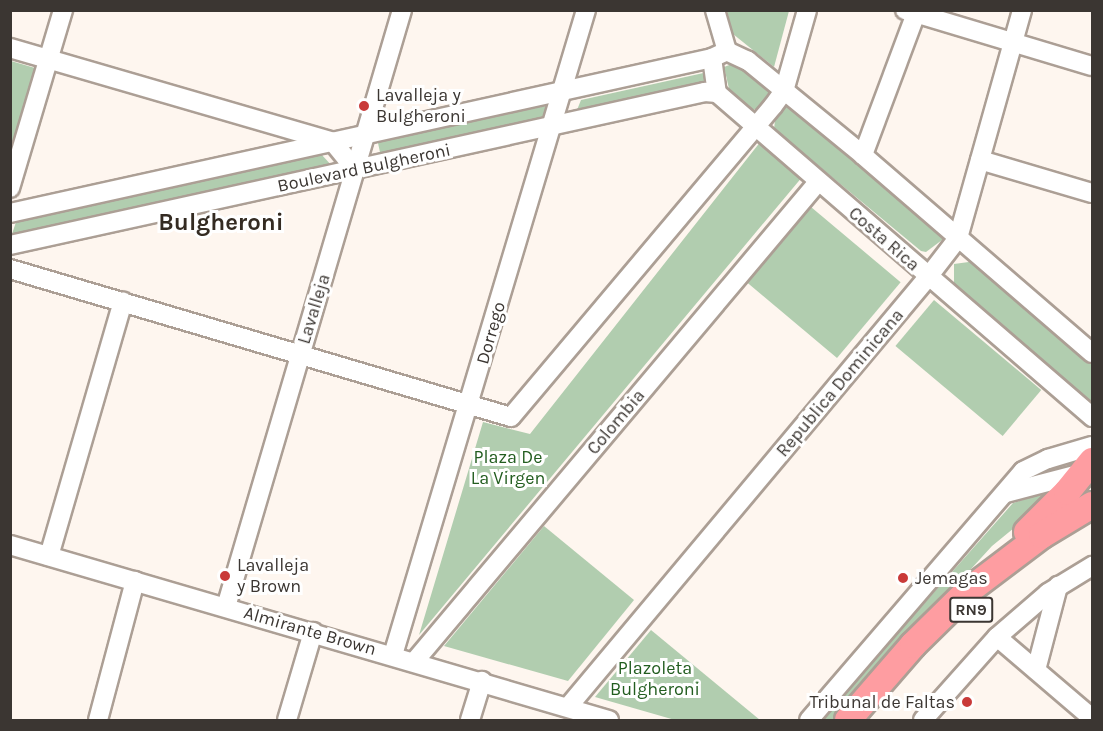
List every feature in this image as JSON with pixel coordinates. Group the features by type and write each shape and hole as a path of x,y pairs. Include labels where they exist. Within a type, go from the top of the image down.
{"highway":[{"path":"968,591 997,556 1038,522 1090,468"},
{"name":"RN9","path":"848,720 913,645 968,591 1042,535 1092,504"},
{"name":"RN9","path":"869,720 965,615 1032,562 1092,524"}],"street":[{"path":"10,188 63,10"},
{"name":"Dorrego","path":"393,655 470,405 586,10"},
{"path":"715,10 720,55 717,93"},
{"path":"10,269 512,417 757,128 784,91 807,10"},
{"name":"Republica Dominicana","path":"568,707 928,277 958,238 1022,10"},
{"name":"Lavalleja","path":"226,607 356,170 396,12"},
{"path":"863,155 911,12 1092,66"},
{"path":"10,48 333,142 356,170"},
{"path":"720,55 748,61 863,155 1092,353"},
{"name":"Boulevard Bulgheroni","path":"10,213 720,55"},
{"name":"Boulevard Bulgheroni","path":"10,244 705,92 717,93"},
{"name":"Costa Rica","path":"717,93 1092,417"},
{"path":"980,160 1092,193"},
{"name":"Colombia","path":"414,662 818,182"},
{"path":"49,556 123,302"},
{"path":"809,720 1023,471 1092,446"},
{"path":"1006,493 1090,468"},
{"name":"Almirante Brown","path":"10,545 482,681 609,720"},
{"path":"923,720 997,637 1058,586 1092,566"},
{"path":"98,720 135,581"},
{"path":"1036,670 1058,586"},
{"path":"287,720 313,632"},
{"path":"997,637 1092,718"},
{"path":"470,720 482,681"}],"green space":[{"path":"727,11 789,11 774,67 733,34"},
{"path":"10,61 35,68 11,152"},
{"path":"732,64 740,65 770,89 772,96 758,109 750,110 730,93 724,67"},
{"path":"708,72 711,83 575,115 581,100"},
{"path":"784,105 793,105 946,230 942,240 926,252 921,251 774,129 776,112"},
{"path":"546,106 549,120 381,155 378,142"},
{"name":"Plaza De La Virgen","path":"761,141 803,176 419,635 483,422 530,434"},
{"path":"321,154 333,167 11,237 16,222"},
{"path":"811,207 901,282 837,358 747,283"},
{"path":"976,261 1092,363 1092,405 954,286 954,264"},
{"path":"934,300 1041,390 1003,436 895,346"},
{"path":"1063,488 992,546 833,720 821,720 1013,503"},
{"path":"544,526 634,600 568,681 444,646"},
{"name":"Plazoleta Bulgheroni","path":"651,630 760,720 675,720 595,697"}],"place":[{"name":"Lavalleja y Bulgheroni","path":"364,106"},
{"name":"Lavalleja y Brown","path":"225,576"},
{"name":"Jemagas","path":"903,578"},
{"name":"Tribunal de Faltas","path":"967,702"}],"district":[{"name":"Bulgheroni","path":"221,223"}]}
